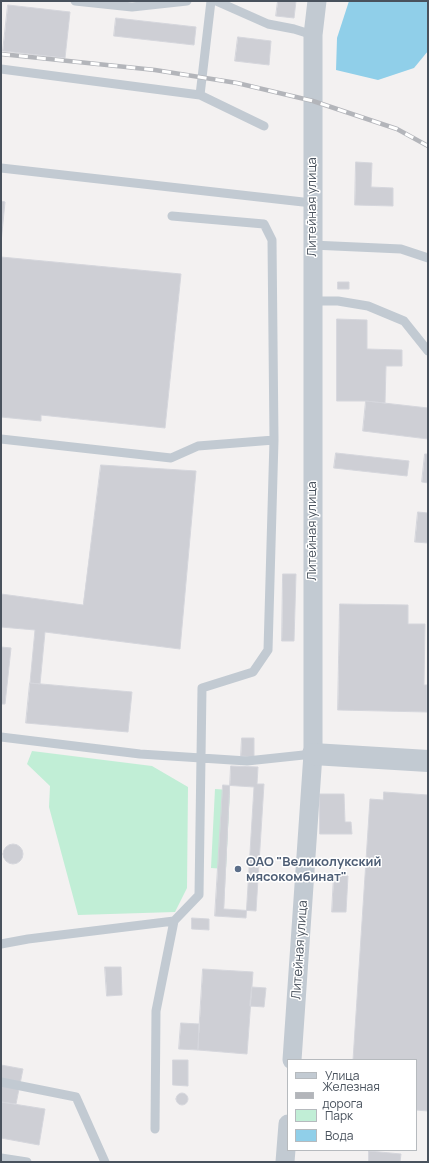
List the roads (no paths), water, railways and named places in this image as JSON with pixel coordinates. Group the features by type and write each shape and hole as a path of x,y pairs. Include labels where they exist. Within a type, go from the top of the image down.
{"street":[{"name":"Литейная улица","path":"292,1059 312,754 313,35 317,1"},
{"path":"312,754 428,761"},
{"path":"285,1162 287,1137"}],"lane":[{"path":"75,1 132,7 187,1"},
{"path":"200,95 211,1"},
{"path":"216,1 268,24 294,29 313,35"},
{"path":"1,69 200,95 264,126"},
{"path":"1,168 312,203"},
{"path":"155,1128 156,1011 174,920 199,895 202,688 253,672 268,650 274,440 272,240 264,224 172,216"},
{"path":"312,245 401,249 428,258"},
{"path":"312,301 338,301 368,306 404,321 428,352"},
{"path":"1,439 171,458 198,446 274,440"},
{"path":"1,737 140,754 202,759 247,761 312,754"},
{"path":"1,944 28,939 174,920"},
{"path":"1,1082 76,1097 105,1162"},
{"path":"1,1158 27,1162"}],"water":[{"path":"349,1 428,1 428,51 414,68 378,80 336,70 337,38"}],"railway":[{"path":"1,54 155,70 237,83 313,101 397,129 428,146"}],"place":[{"name":"ОАО \"Великолукский мясокомбинат\"","path":"238,869"}]}
